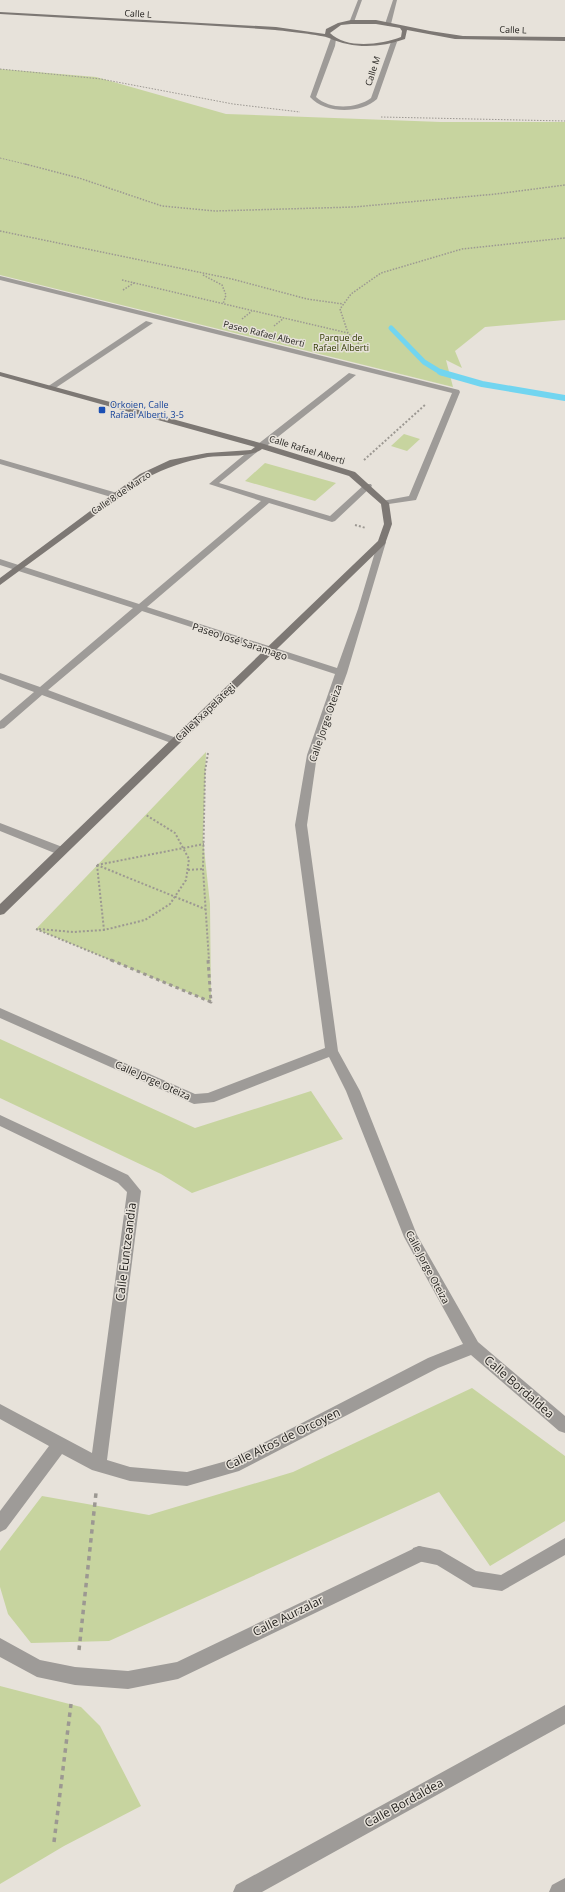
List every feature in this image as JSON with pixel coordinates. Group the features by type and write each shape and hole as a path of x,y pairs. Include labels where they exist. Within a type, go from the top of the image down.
{"street":[{"path":"351,22 360,0"},
{"path":"388,24 395,0"},
{"name":"Calle L","path":"0,13 276,29 331,37 361,44 396,41"},
{"name":"Calle L","path":"340,24 351,22 388,24 402,28 462,36"},
{"path":"325,26 340,24"},
{"path":"331,37 327,33 328,30 340,24"},
{"name":"Calle L","path":"276,29 310,28"},
{"path":"396,41 405,35 402,28"},
{"name":"Calle L","path":"423,38 462,36 565,39"},
{"name":"Calle M","path":"331,37 332,46 313,97 316,101 328,106 343,107 359,107 369,104 374,99 396,41"},
{"path":"396,41 409,40"},
{"name":"Paseo Rafael Alberti","path":"0,278 456,392 413,498 385,503"},
{"path":"51,387 149,323"},
{"name":"Calle Rafael Alberti","path":"0,374 51,387 257,449 352,474 368,486 385,503"},
{"name":"Calle Rafael Alberti","path":"257,449 352,374"},
{"path":"257,449 213,484 332,519 368,486"},
{"name":"Calle 8 de Marzo","path":"0,582 114,495 143,476 170,463 257,449"},
{"path":"0,461 114,495"},
{"path":"0,726 267,500"},
{"name":"Calle Txapelategi","path":"0,911 382,542 388,524 385,503"},
{"name":"Calle Jorge Oteiza","path":"382,542 363,610 312,755 301,825 332,1051 353,1091 411,1237 473,1347"},
{"name":"Paseo José Saramago","path":"0,562 342,673"},
{"path":"0,676 175,741"},
{"path":"0,827 62,851"},
{"name":"Calle Jorge Oteiza","path":"0,1013 194,1099 210,1098 332,1051"},
{"name":"Calle Euntzeandia","path":"0,1120 123,1179 134,1191 98,1464"},
{"name":"Calle Bordaldea","path":"473,1347 565,1426"},
{"name":"Calle Altos de Orcoyen","path":"0,1410 98,1464 130,1474 187,1479 233,1466 433,1363 473,1347"},
{"path":"0,1524 60,1444"},
{"name":"Calle Aurzalar","path":"0,1647 37,1668 75,1676 128,1680 178,1670 419,1554 440,1558 474,1579 502,1583 565,1546"},
{"name":"Calle Bordaldea","path":"243,1892 565,1714"},
{"path":"559,1892 565,1888"}],"path":[{"path":"0,69 101,79 233,104 305,112"},
{"path":"378,117 565,121"},
{"path":"0,158 79,178 162,206 215,211 354,207 496,194 565,185"},
{"path":"0,231 232,279 307,299 343,304"},
{"path":"375,372 374,359 348,333 340,309 351,294 381,273 462,249 565,238"},
{"path":"197,272 217,280 222,285 226,295 223,304"},
{"path":"122,280 348,333"},
{"path":"359,464 443,389"},
{"path":"146,815 175,834 189,859 186,880 170,904 145,920 104,930 72,932 36,929 211,1002 203,869 205,771 208,753"},
{"path":"97,865 204,844"},
{"path":"97,865 206,909"},
{"path":"97,865 104,930"},
{"path":"188,870 203,869"},
{"path":"78,1650 96,1493"},
{"path":"54,1842 71,1704"}],"green space":[{"name":"Parque de Rafael Alberti","path":"0,69 96,77 226,114 441,122 565,122 565,320 485,327 455,351 462,368 446,360 453,387 0,275"},
{"path":"404,434 420,439 407,451 391,446"},
{"path":"265,463 336,483 315,501 245,481"},
{"path":"206,752 203,839 210,904 211,1002 36,929"},
{"path":"0,1039 195,1128 311,1091 343,1139 192,1193 161,1174 0,1098"},
{"path":"472,1388 565,1456 565,1521 490,1566 439,1492 109,1641 31,1643 8,1614 0,1587 0,1551 42,1496 149,1515 293,1472"},
{"path":"0,1686 81,1707 100,1726 141,1806 64,1846 0,1884"}],"waterway":[{"path":"391,328 424,362 441,372"},
{"path":"441,372 482,384 565,398"}],"place":[{"name":"Orkoien, Calle Rafael Alberti, 3-5","path":"102,410"}]}
